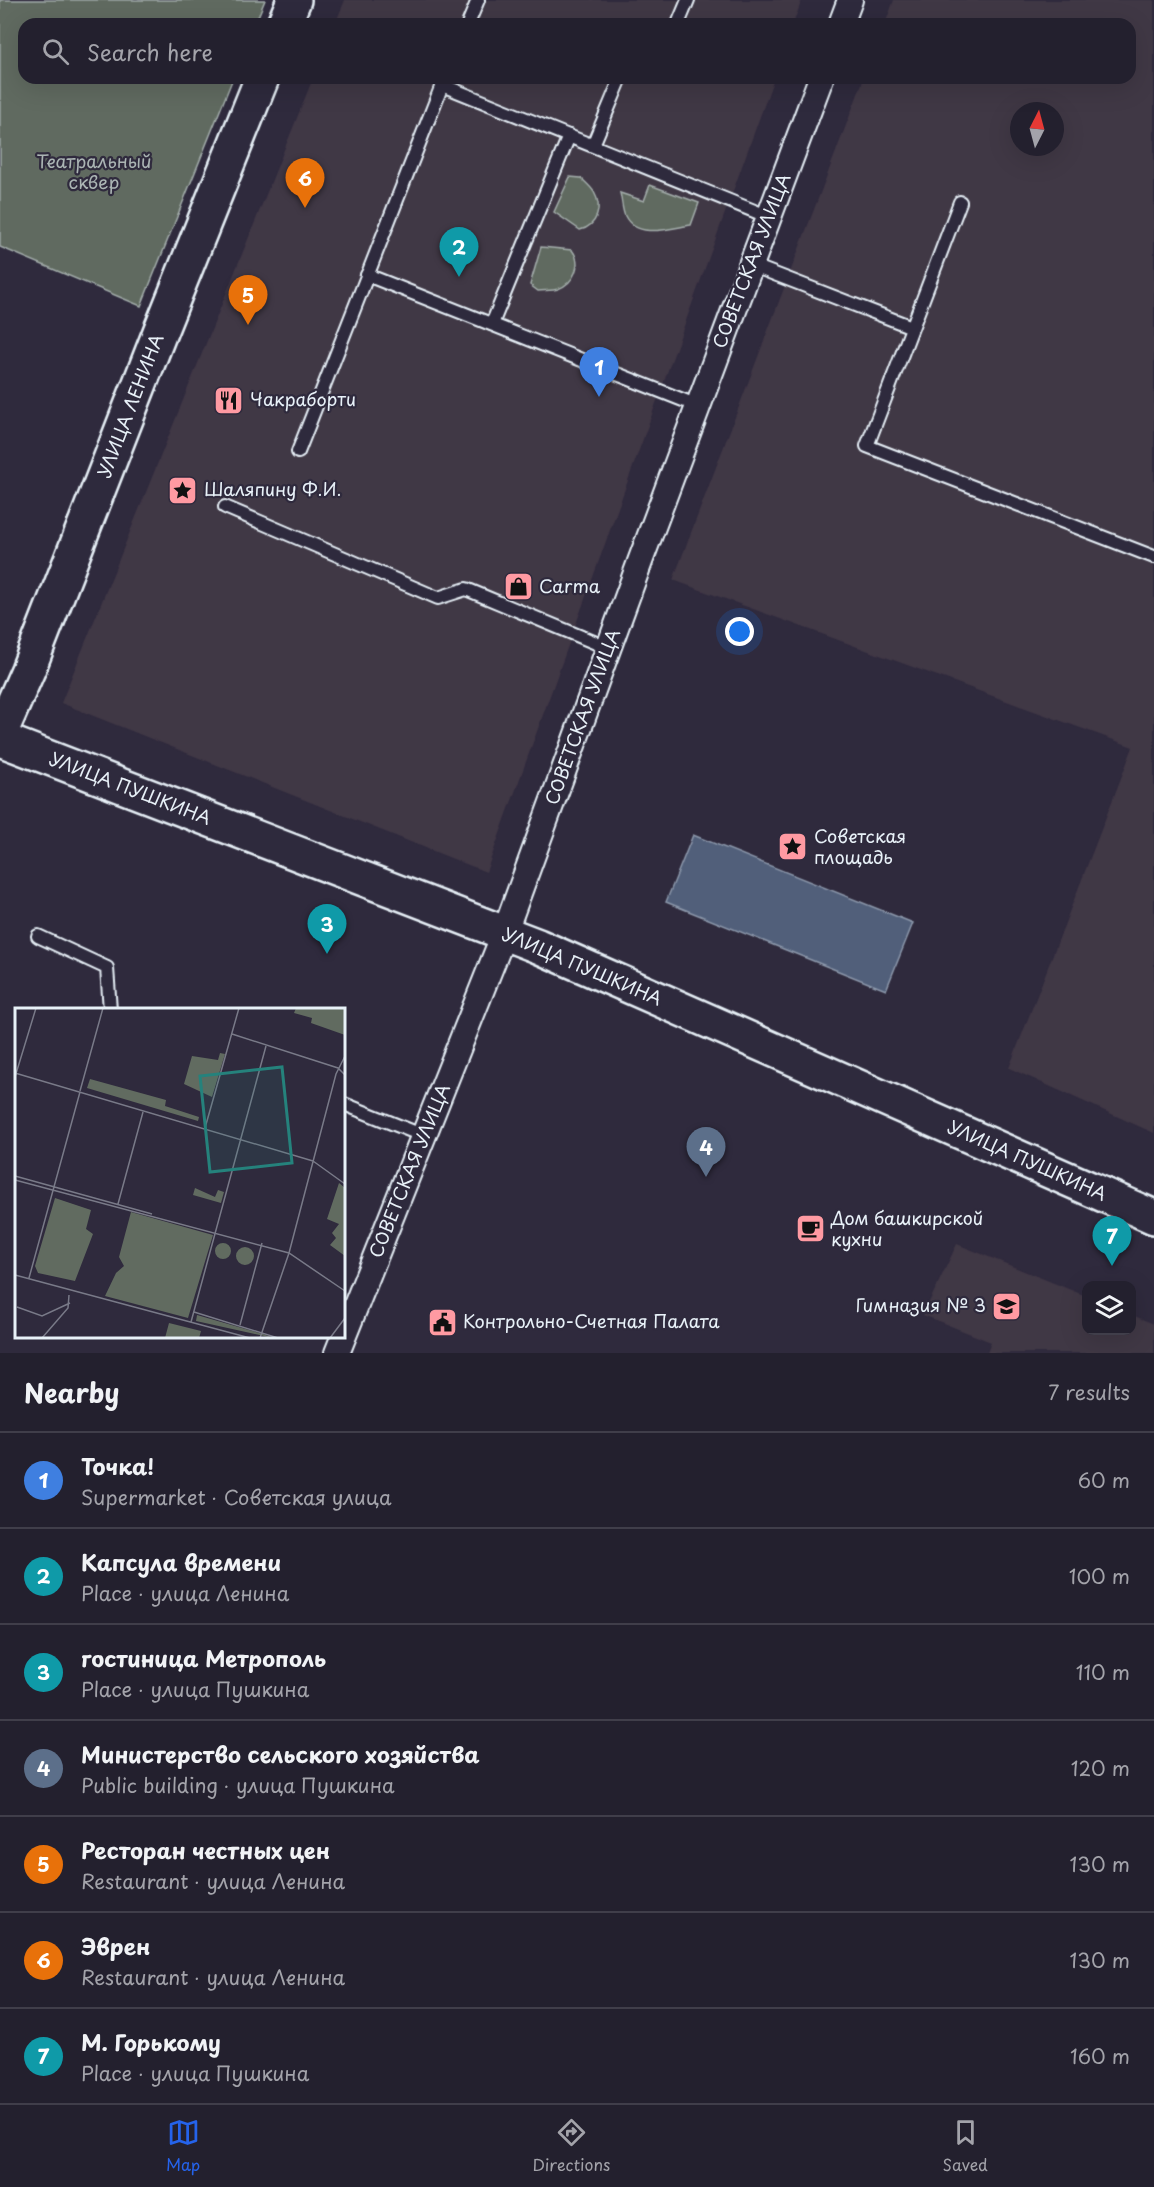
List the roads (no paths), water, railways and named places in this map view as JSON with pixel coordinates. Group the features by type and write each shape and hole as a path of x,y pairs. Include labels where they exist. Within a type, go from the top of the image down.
{"main road":[{"path":"286,18 294,0"},
{"name":"УЛИЦА ЛЕНИНА","path":"0,734 28,670 260,84"},
{"name":"УЛИЦА ПУШКИНА","path":"0,739 538,946 1154,1217"}],"street":[{"path":"843,18 850,0"},
{"name":"СОВЕТСКАЯ УЛИЦА","path":"345,1333 504,934 819,84"},
{"name":"СОВЕТСКАЯ УЛИЦА","path":"337,1353 343,1338"}],"lane":[{"path":"470,18 478,0"},
{"path":"680,18 688,0"},
{"path":"298,452 443,84"},
{"path":"449,84 569,136 769,217"},
{"path":"593,145 618,84"},
{"path":"492,324 569,136"},
{"path":"960,202 867,446 1154,558"},
{"path":"750,265 912,327"},
{"path":"368,275 698,406"},
{"path":"225,507 438,598 466,589 608,648"},
{"path":"38,936 107,968 110,1008"},
{"path":"345,1104 424,1136"}],"water":[{"path":"693,835 913,923 886,990 666,902"}],"place":[{"name":"Эврен","path":"305,208"},
{"name":"Капсула времени","path":"459,277"},
{"name":"Ресторан честных цен","path":"248,325"},
{"name":"Точка!","path":"599,397"},
{"name":"Чакраборти","path":"229,400"},
{"name":"Шаляпину Ф.И.","path":"183,490"},
{"name":"Carma","path":"518,587"},
{"name":"Советская площадь","path":"793,847"},
{"name":"гостиница Метрополь","path":"327,954"},
{"name":"Министерство сельского хозяйства","path":"706,1177"},
{"name":"Дом башкирской кухни","path":"810,1229"},
{"name":"М. Горькому","path":"1112,1266"},
{"name":"Гимназия № 3","path":"1007,1306"},
{"name":"Контрольно-Счетная Палата","path":"442,1322"}],"park label":[{"name":"Театральный сквер","path":"94,172"}]}
